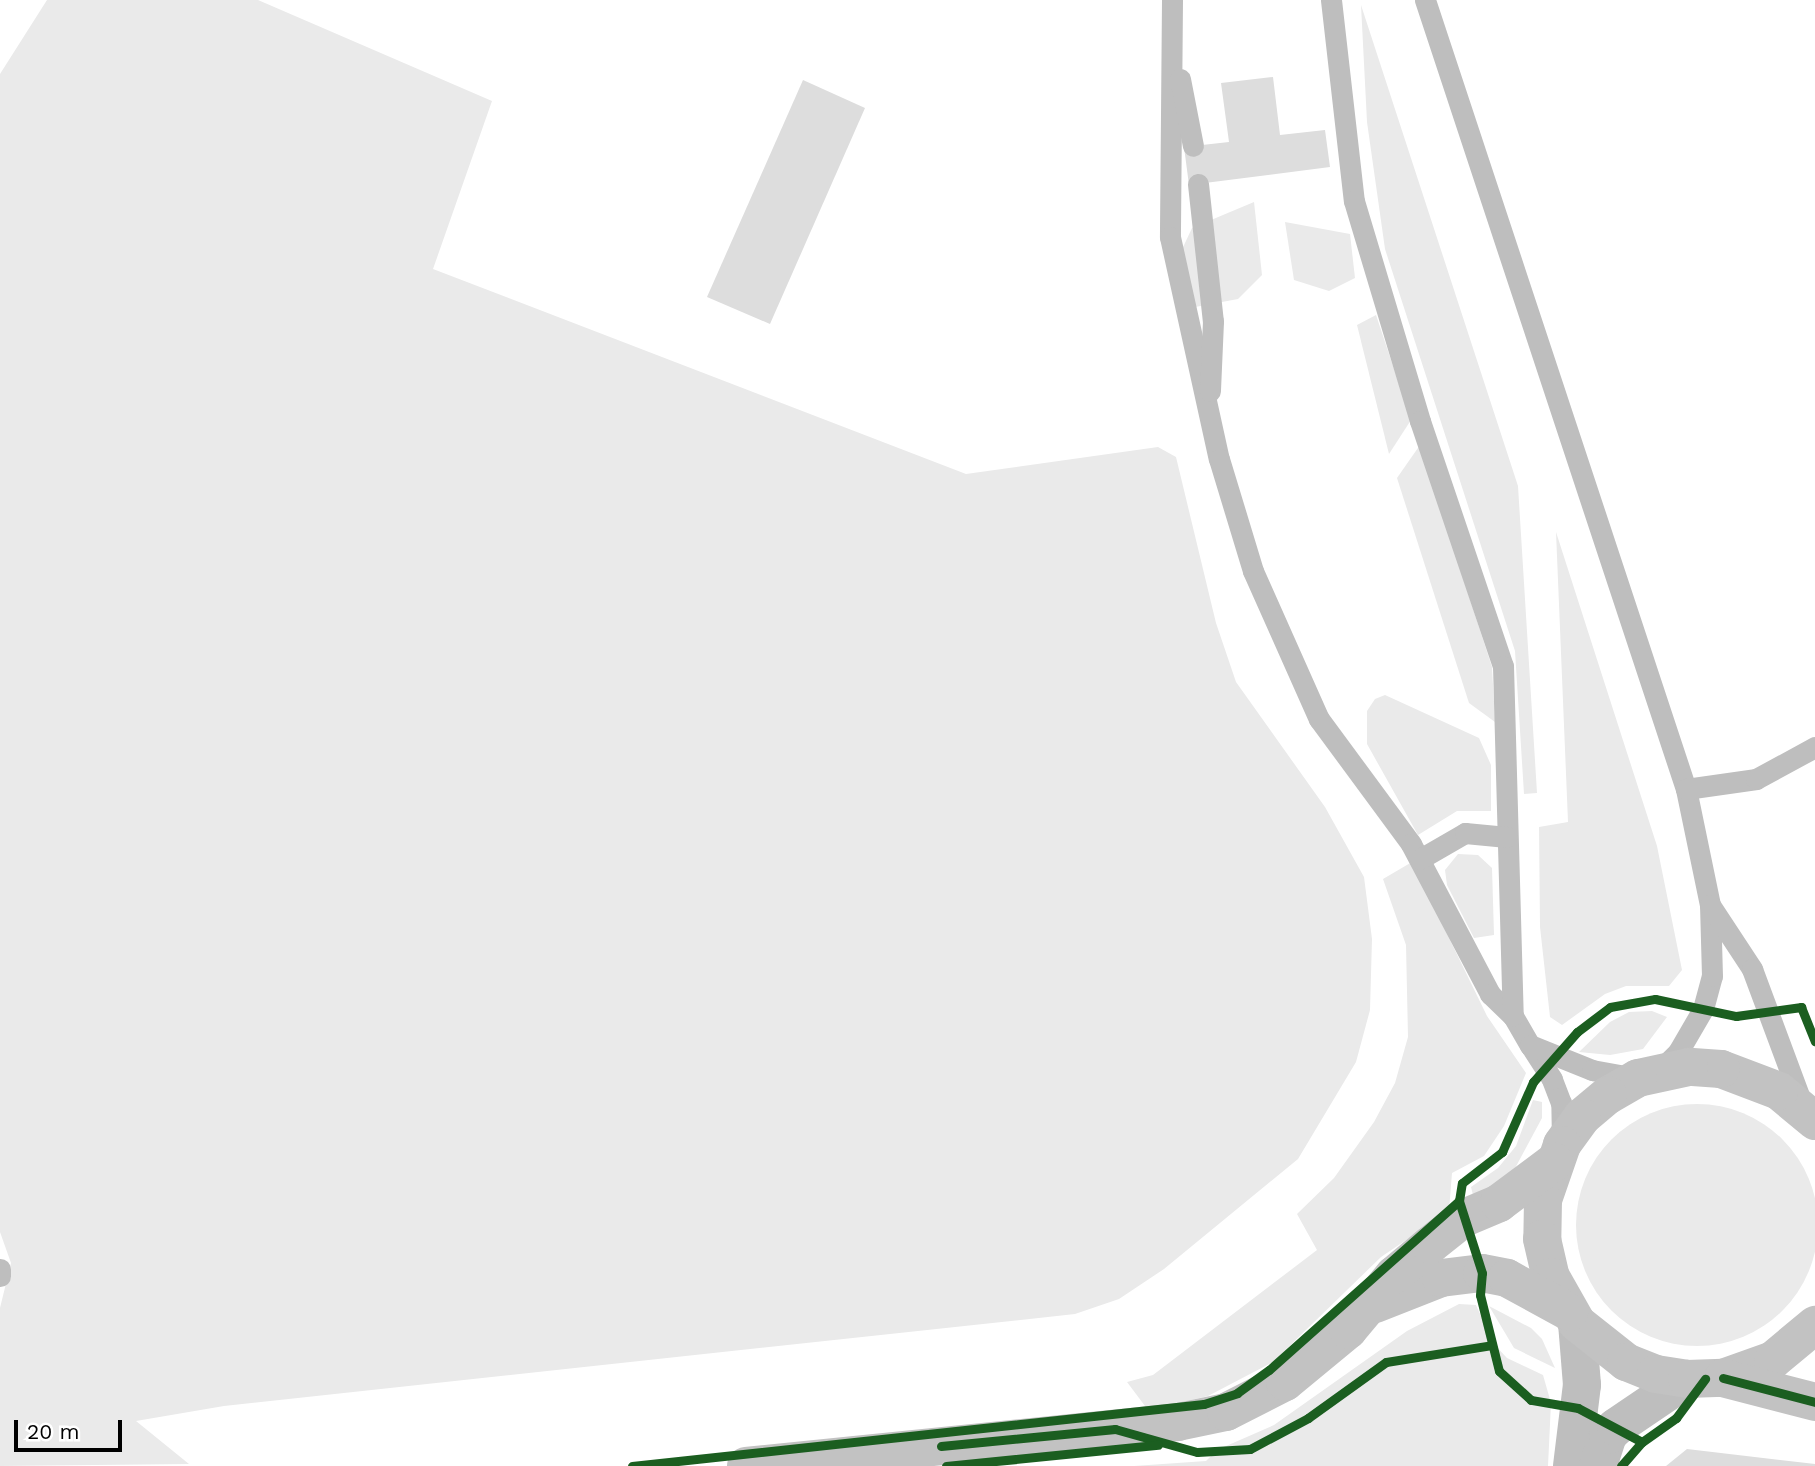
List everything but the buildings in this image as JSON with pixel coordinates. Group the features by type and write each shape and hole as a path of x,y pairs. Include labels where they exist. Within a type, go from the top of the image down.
{"main road":[{"path":"1573,1318 1551,1277 1542,1239 1543,1200 1558,1153 1582,1117 1608,1095 1647,1075 1721,1069 1779,1090 1810,1116"},
{"path":"746,1466 1178,1422 1226,1412 1285,1382 1374,1305 1394,1275 1464,1218 1499,1203 1558,1153"},
{"path":"1374,1305 1441,1278 1482,1273 1507,1278 1573,1318 1626,1362 1815,1402"},
{"path":"1705,1378 1773,1360 1815,1325"}],"street":[{"path":"1572,1466 1581,1385 1573,1318"},
{"path":"1598,1466 1608,1435 1616,1427 1705,1378"}],"lane":[{"path":"1172,0 1174,53 1170,237 1222,471 1253,571 1320,719 1420,859 1490,994 1513,1016 1552,1079 1561,1103 1558,1153"},
{"path":"1331,0 1354,201 1420,421 1503,666 1513,1016"},
{"path":"1425,0 1686,789 1710,905 1712,976 1703,1009 1678,1052 1647,1075 1592,1070 1530,1045"},
{"path":"1174,53 1193,146"},
{"path":"1198,184 1213,321 1213,384 1206,398"},
{"path":"1686,789 1756,779 1815,747"},
{"path":"1420,859 1465,834 1507,837"},
{"path":"1710,905 1752,969 1810,1116"},
{"path":"0,1269 0,1276"}],"shaded area":[{"path":"47,0 258,0 492,101 433,269 966,474 1158,447 1176,457 1216,623 1236,682 1325,807 1364,877 1372,939 1370,1010 1356,1062 1298,1159 1164,1269 1119,1299 1075,1314 224,1406 136,1421 189,1464 0,1466 0,1308 11,1263 0,1232 0,74"},
{"path":"1361,5 1518,486 1537,793 1524,794 1515,651 1385,249 1367,122"},
{"path":"1254,202 1262,275 1238,299 1190,308 1177,260 1192,228"},
{"path":"1285,222 1350,234 1355,278 1329,291 1294,280"},
{"path":"1376,315 1411,420 1389,454 1357,325"},
{"path":"1420,445 1492,667 1495,722 1469,703 1397,478"},
{"path":"1556,532 1657,846 1682,970 1669,986 1626,986 1605,994 1562,1025 1550,1017 1540,927 1539,827 1568,822"},
{"path":"1385,695 1479,738 1491,765 1491,811 1457,811 1418,835 1367,744 1367,711 1375,699"},
{"path":"1458,854 1478,855 1492,868 1494,935 1474,938 1447,885 1445,870"},
{"path":"1412,862 1487,1016 1526,1073 1504,1126 1484,1156 1452,1173 1449,1211 1381,1257 1273,1362 1208,1396 1148,1410 1127,1382 1153,1375 1317,1250 1297,1214 1334,1178 1374,1122 1395,1083 1408,1037 1406,945 1383,879"},
{"path":"1652,1011 1667,1017 1643,1049 1610,1055 1579,1052 1610,1022 1629,1012"},
{"path":"1533,1100 1542,1102 1542,1118 1513,1172 1474,1199 1471,1187 1498,1168 1516,1146"},
{"path":"1685,1104 1709,1104 1754,1118 1783,1139 1798,1158 1809,1179 1816,1201 1816,1249 1809,1271 1798,1292 1783,1311 1754,1332 1732,1341 1709,1346 1685,1346 1640,1332 1620,1319 1603,1302 1590,1282 1581,1260 1576,1237 1576,1213 1590,1168 1603,1148 1620,1131 1640,1118 1662,1109"},
{"path":"1459,1304 1476,1305 1493,1343 1507,1358 1543,1375 1551,1403 1548,1466 1134,1466 1206,1461 1217,1450 1274,1425 1407,1331"},
{"path":"1489,1306 1531,1328 1542,1339 1555,1368 1514,1348"}],"cycle path":[{"path":"1642,1442 1578,1408 1531,1400 1499,1371 1480,1295 1482,1273 1459,1201 1462,1183 1502,1152 1533,1082 1577,1032 1610,1007 1655,999 1736,1016 1801,1007 1815,1041"},
{"path":"632,1466 1204,1404 1237,1393 1269,1370 1459,1201"},
{"path":"941,1446 1115,1429 1197,1452 1250,1449 1308,1418 1386,1362 1492,1345"},
{"path":"1723,1378 1815,1402"},
{"path":"1621,1466 1642,1442 1676,1418 1705,1379"},
{"path":"946,1466 1158,1445"}]}
